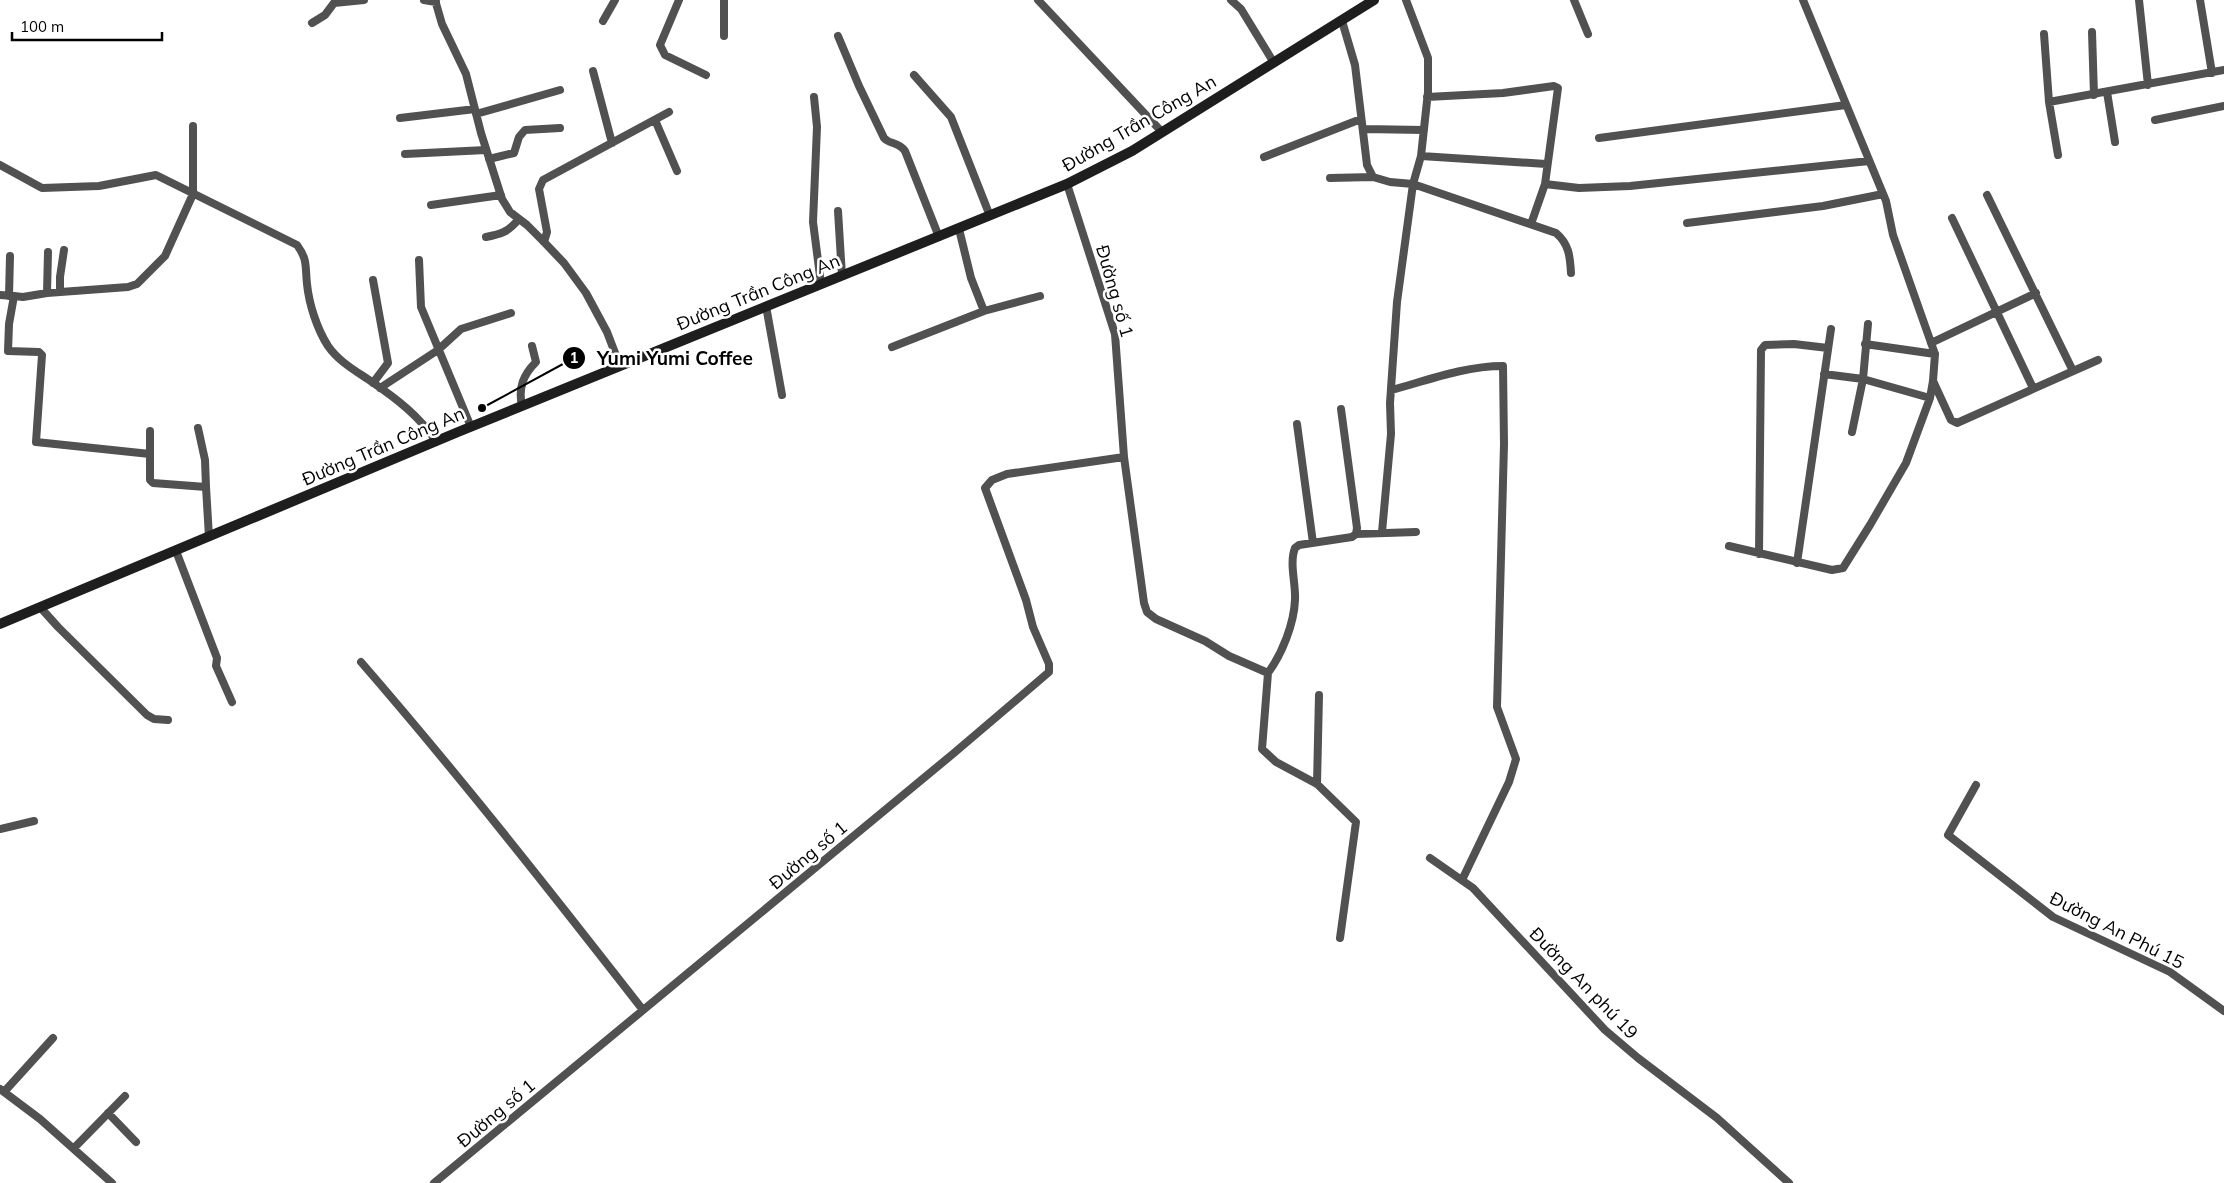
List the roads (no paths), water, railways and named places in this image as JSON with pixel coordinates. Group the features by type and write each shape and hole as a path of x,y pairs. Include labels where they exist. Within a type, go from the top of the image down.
{"main road":[{"name":"Đường Trần Công An","path":"0,624 436,441 1067,184 1132,150 1374,0"}],"street":[{"path":"312,23 325,15 334,3 364,0"},
{"path":"424,0 435,1 442,24 466,74 486,150 501,195 510,212 544,242 586,293 607,332 620,366"},
{"path":"603,21 615,0"},
{"path":"678,0 660,45 662,51 665,55 706,75"},
{"path":"724,0 724,36"},
{"path":"1038,0 1162,132"},
{"path":"1231,0 1241,10 1274,63"},
{"path":"1382,532 1391,434 1397,302 1413,184 1421,156 1427,96 1428,58 1406,0"},
{"path":"1574,0 1588,34"},
{"path":"1729,546 1832,570 1843,568 1906,462 1930,398 1933,381 1935,354 1893,235 1883,194 1803,0"},
{"path":"2139,0 2148,85"},
{"path":"2200,0 2212,72"},
{"path":"1342,21 1355,65 1367,166 1373,177"},
{"path":"2092,32 2094,95"},
{"path":"2044,34 2049,102 2058,155"},
{"path":"838,36 884,138 886,141 899,144 905,151 938,237"},
{"path":"2049,102 2224,70"},
{"path":"593,71 612,143"},
{"path":"914,74 950,117 990,216"},
{"path":"1427,96 1502,93 1557,87 1558,94 1546,164 1545,184 1531,224"},
{"path":"400,118 475,111 560,90"},
{"path":"2108,92 2114,142"},
{"path":"814,97 817,126 813,222 821,284"},
{"path":"1599,138 1846,105"},
{"path":"2155,120 2224,106"},
{"path":"544,242 547,232 539,189 544,180 669,112"},
{"path":"1264,157 1362,118"},
{"path":"655,120 677,171"},
{"path":"0,295 32,296 47,293 128,287 137,284 165,256 193,194 193,126"},
{"path":"489,159 514,153 519,137 525,130 560,128"},
{"path":"1363,129 1424,130"},
{"path":"405,154 486,150"},
{"path":"1421,156 1546,164"},
{"path":"1545,184 1579,188 1630,186 1870,161"},
{"path":"0,165 42,188 99,186 156,175 297,245 306,261 310,300 318,325 328,346 340,360 414,413 436,441"},
{"path":"1330,178 1373,177 1390,182 1413,184 1556,233 1564,240 1570,256 1571,273"},
{"name":"Đường số 1","path":"1067,184 1115,334 1124,457 1144,603 1147,612 1156,619 1205,641 1229,656 1268,673"},
{"path":"1687,223 1823,206 1883,194"},
{"path":"431,204 456,203 501,195"},
{"path":"1988,195 2073,371"},
{"path":"838,211 842,276"},
{"path":"1952,218 2033,388"},
{"path":"486,237 503,234 518,220"},
{"path":"959,229 971,278 984,311"},
{"path":"60,292 60,276 64,250"},
{"path":"47,293 48,252"},
{"path":"10,256 12,296 8,351 39,352 42,355 36,442 39,444 150,454"},
{"path":"419,260 421,306 471,427"},
{"path":"373,280 388,363 373,382"},
{"path":"1931,343 2036,293"},
{"path":"892,347 984,311 1040,296"},
{"path":"766,306 782,395"},
{"path":"380,388 438,350 461,329 511,313"},
{"path":"1852,432 1863,380 1868,324"},
{"path":"1797,563 1831,329"},
{"path":"1759,554 1761,350 1766,345 1794,344 1828,348"},
{"path":"1865,344 1935,354"},
{"path":"522,406 520,393 522,384 526,372 536,362 532,346"},
{"path":"1933,381 1951,420 1957,422 2098,360"},
{"path":"1392,390 1452,373 1488,366 1503,366 1504,444 1498,707 1516,759 1509,782 1462,880"},
{"path":"1824,374 1863,380 1930,398"},
{"path":"1341,409 1352,477 1356,534"},
{"path":"1296,424 1313,542"},
{"path":"198,428 205,460 209,537"},
{"path":"150,431 151,482 206,487"},
{"name":"Đường số 1","path":"434,1183 1049,672 1049,664 1033,628 1026,600 985,488 992,480 1007,474 1124,457"},
{"path":"1340,938 1356,822 1317,784 1276,762 1262,749 1268,673 1279,658 1292,618 1295,601 1293,551 1298,545 1352,537 1356,534 1416,532"},
{"path":"176,551 217,658 216,666 232,702"},
{"path":"40,607 147,715 154,719 168,720"},
{"path":"361,662 442,755 643,1010"},
{"path":"1317,784 1319,695"},
{"name":"Đường An Phú 15","path":"1976,785 1948,834 2053,916 2170,972 2224,1012"},
{"path":"0,829 34,821"},
{"name":"Đường An phú 19","path":"1430,858 1473,888 1605,1030 1638,1058 1717,1118 1789,1183"},
{"path":"53,1038 2,1090 74,1148 112,1183"},
{"path":"74,1148 125,1096"},
{"path":"108,1114 136,1142"}],"place":[{"name":"Yumi Yumi Coffee","path":"482,408"}]}
